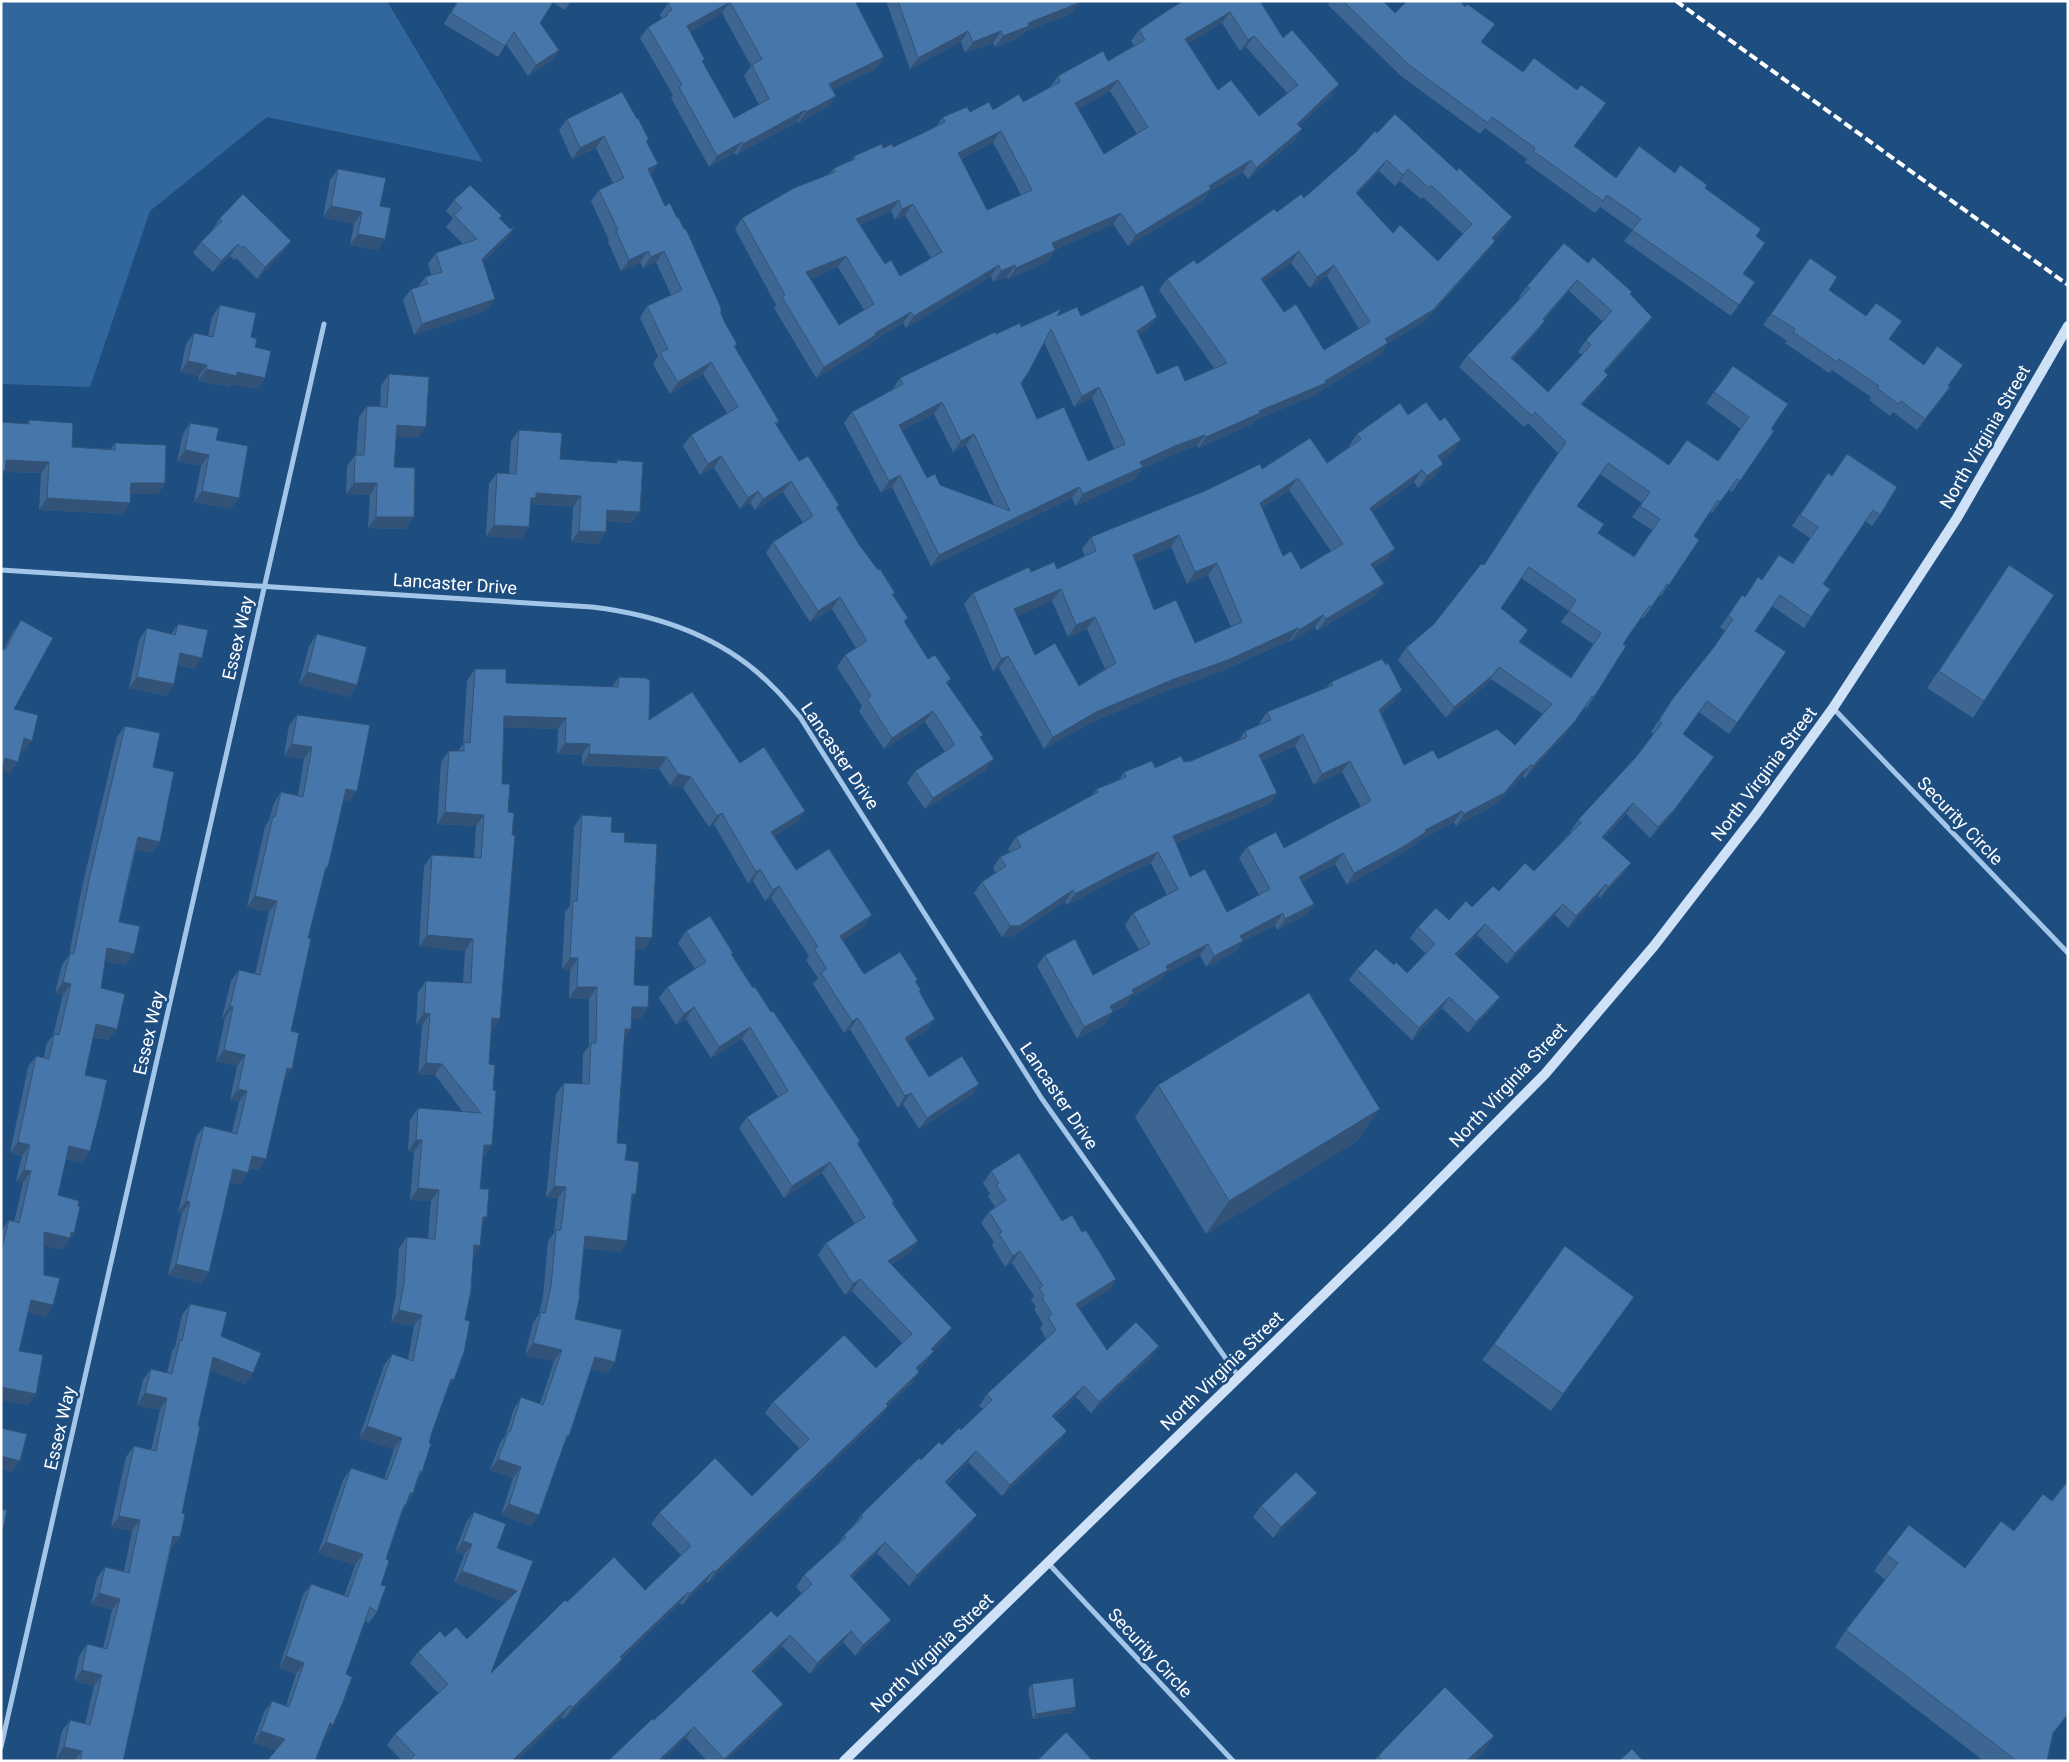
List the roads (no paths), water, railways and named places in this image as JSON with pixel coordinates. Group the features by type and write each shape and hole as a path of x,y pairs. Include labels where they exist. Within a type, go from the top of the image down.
{"main road":[{"name":"North Virginia Street","path":"844,1761 1392,1229 1545,1074 1654,946 1756,814 1864,664 1957,518 2068,326"}],"street":[{"name":"Essex Way","path":"1,1747 324,324"},
{"name":"Lancaster Drive","path":"1,570 621,610 666,621 704,637 741,659 771,685 800,717 1042,1099 1240,1377"},
{"name":"Security Circle","path":"1833,708 2068,953"},
{"name":"Security Circle","path":"1047,1563 1232,1761"}],"railway":[{"path":"1676,1 2068,285"}]}
